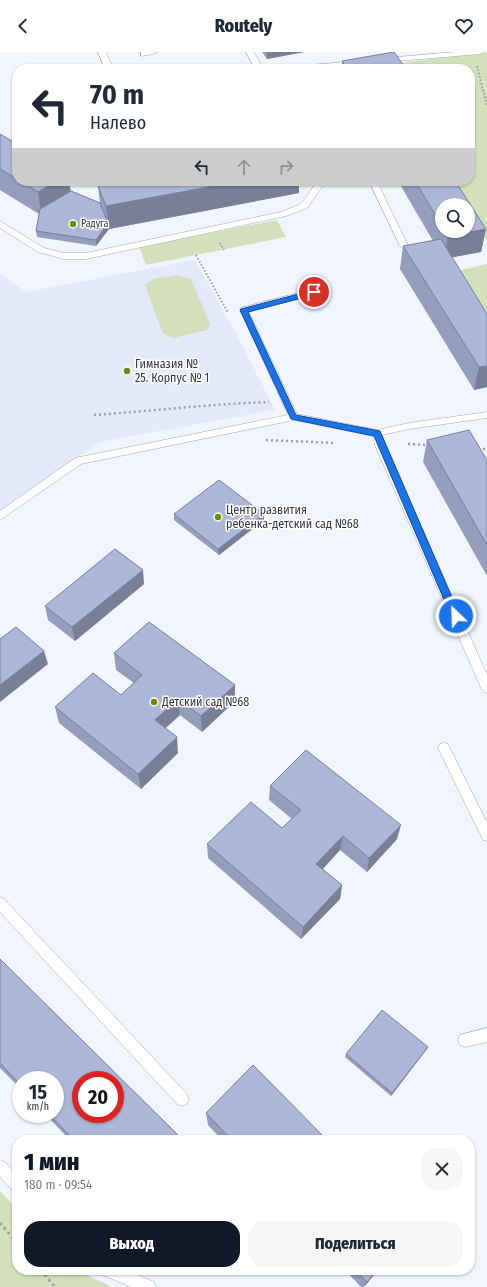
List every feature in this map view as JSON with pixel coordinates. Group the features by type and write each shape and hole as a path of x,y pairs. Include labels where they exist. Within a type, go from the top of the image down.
{"lane":[{"path":"102,52 107,64"},
{"path":"144,54 153,52"},
{"path":"250,52 256,64"},
{"path":"380,61 480,52"},
{"path":"350,64 365,62"},
{"path":"0,224 41,250 64,256 86,256 283,214 304,206 318,186"},
{"path":"375,186 404,246"},
{"path":"294,417 242,307 314,292"},
{"path":"0,516 78,461 294,417 377,433 409,426 487,415"},
{"path":"377,433 380,445 487,688"},
{"path":"444,748 487,836"},
{"path":"0,903 182,1099"},
{"path":"465,1040 487,1035"},
{"path":"0,1167 12,1180"},
{"path":"120,1275 150,1287"}],"path":[{"path":"476,60 487,106"},
{"path":"196,255 227,311 242,307"},
{"path":"94,415 164,410 214,404 271,402 294,417"},
{"path":"260,440 343,443"},
{"path":"380,445 434,445"},
{"path":"472,448 487,449"},
{"path":"0,1223 12,1237"},
{"path":"45,1275 55,1287"}],"shaded area":[{"name":"Гимназия № 25. Корпус № 1","path":"195,260 239,339 275,410 100,442 0,512 0,274 26,292"}],"green space":[{"path":"487,52 487,241 475,221 475,198 463,198 454,186 475,186 475,64 391,64"},
{"path":"277,220 286,237 146,265 139,247"},
{"path":"487,264 487,318 456,271"},
{"path":"177,275 191,279 210,324 207,330 173,338 163,334 145,285 153,279"},
{"path":"0,1191 12,1204 12,1275 87,1275 112,1287 0,1287"}],"building":[{"path":"394,52 402,64 344,64 342,61"},
{"path":"0,134 12,141 12,176 0,169"},
{"path":"28,186 48,186 38,192"},
{"path":"98,186 214,186 106,206"},
{"path":"418,186 458,186 466,198 435,198 435,214"},
{"path":"71,191 100,203 108,223 96,240 36,231 40,209"},
{"path":"475,212 486,229 475,231"},
{"path":"441,239 487,314 487,366 479,367 403,246"},
{"path":"469,430 487,460 487,545 427,440"},
{"path":"219,480 264,514 218,549 174,514"},
{"path":"115,549 143,570 72,627 45,606"},
{"path":"149,622 235,685 201,716 178,699 155,720 177,737 138,774 55,707 93,673 121,695 142,675 114,653"},
{"path":"16,627 44,651 0,685 0,639"},
{"path":"306,750 401,825 369,858 343,836 316,864 342,885 303,927 207,844 251,802 282,828 301,810 270,786"},
{"path":"0,959 113,1071 72,1071 72,1123 124,1123 124,1082 178,1135 69,1135 58,1123 64,1123 64,1071 12,1071 12,1076 0,1063"},
{"path":"382,1010 428,1047 392,1093 346,1054"},
{"path":"253,1065 322,1135 227,1135 206,1113"},
{"path":"360,1275 373,1275 367,1282"}],"place":[{"name":"Радуга","path":"73,224"},
{"name":"Гимназия № 25. Корпус № 1","path":"127,371"},
{"name":"Центр развития ребенка-детский сад №68","path":"218,517"},
{"name":"Детский сад №68","path":"154,702"}],"route":[{"path":"314,292 244,310 294,417 377,433 380,445 456,616"}]}
